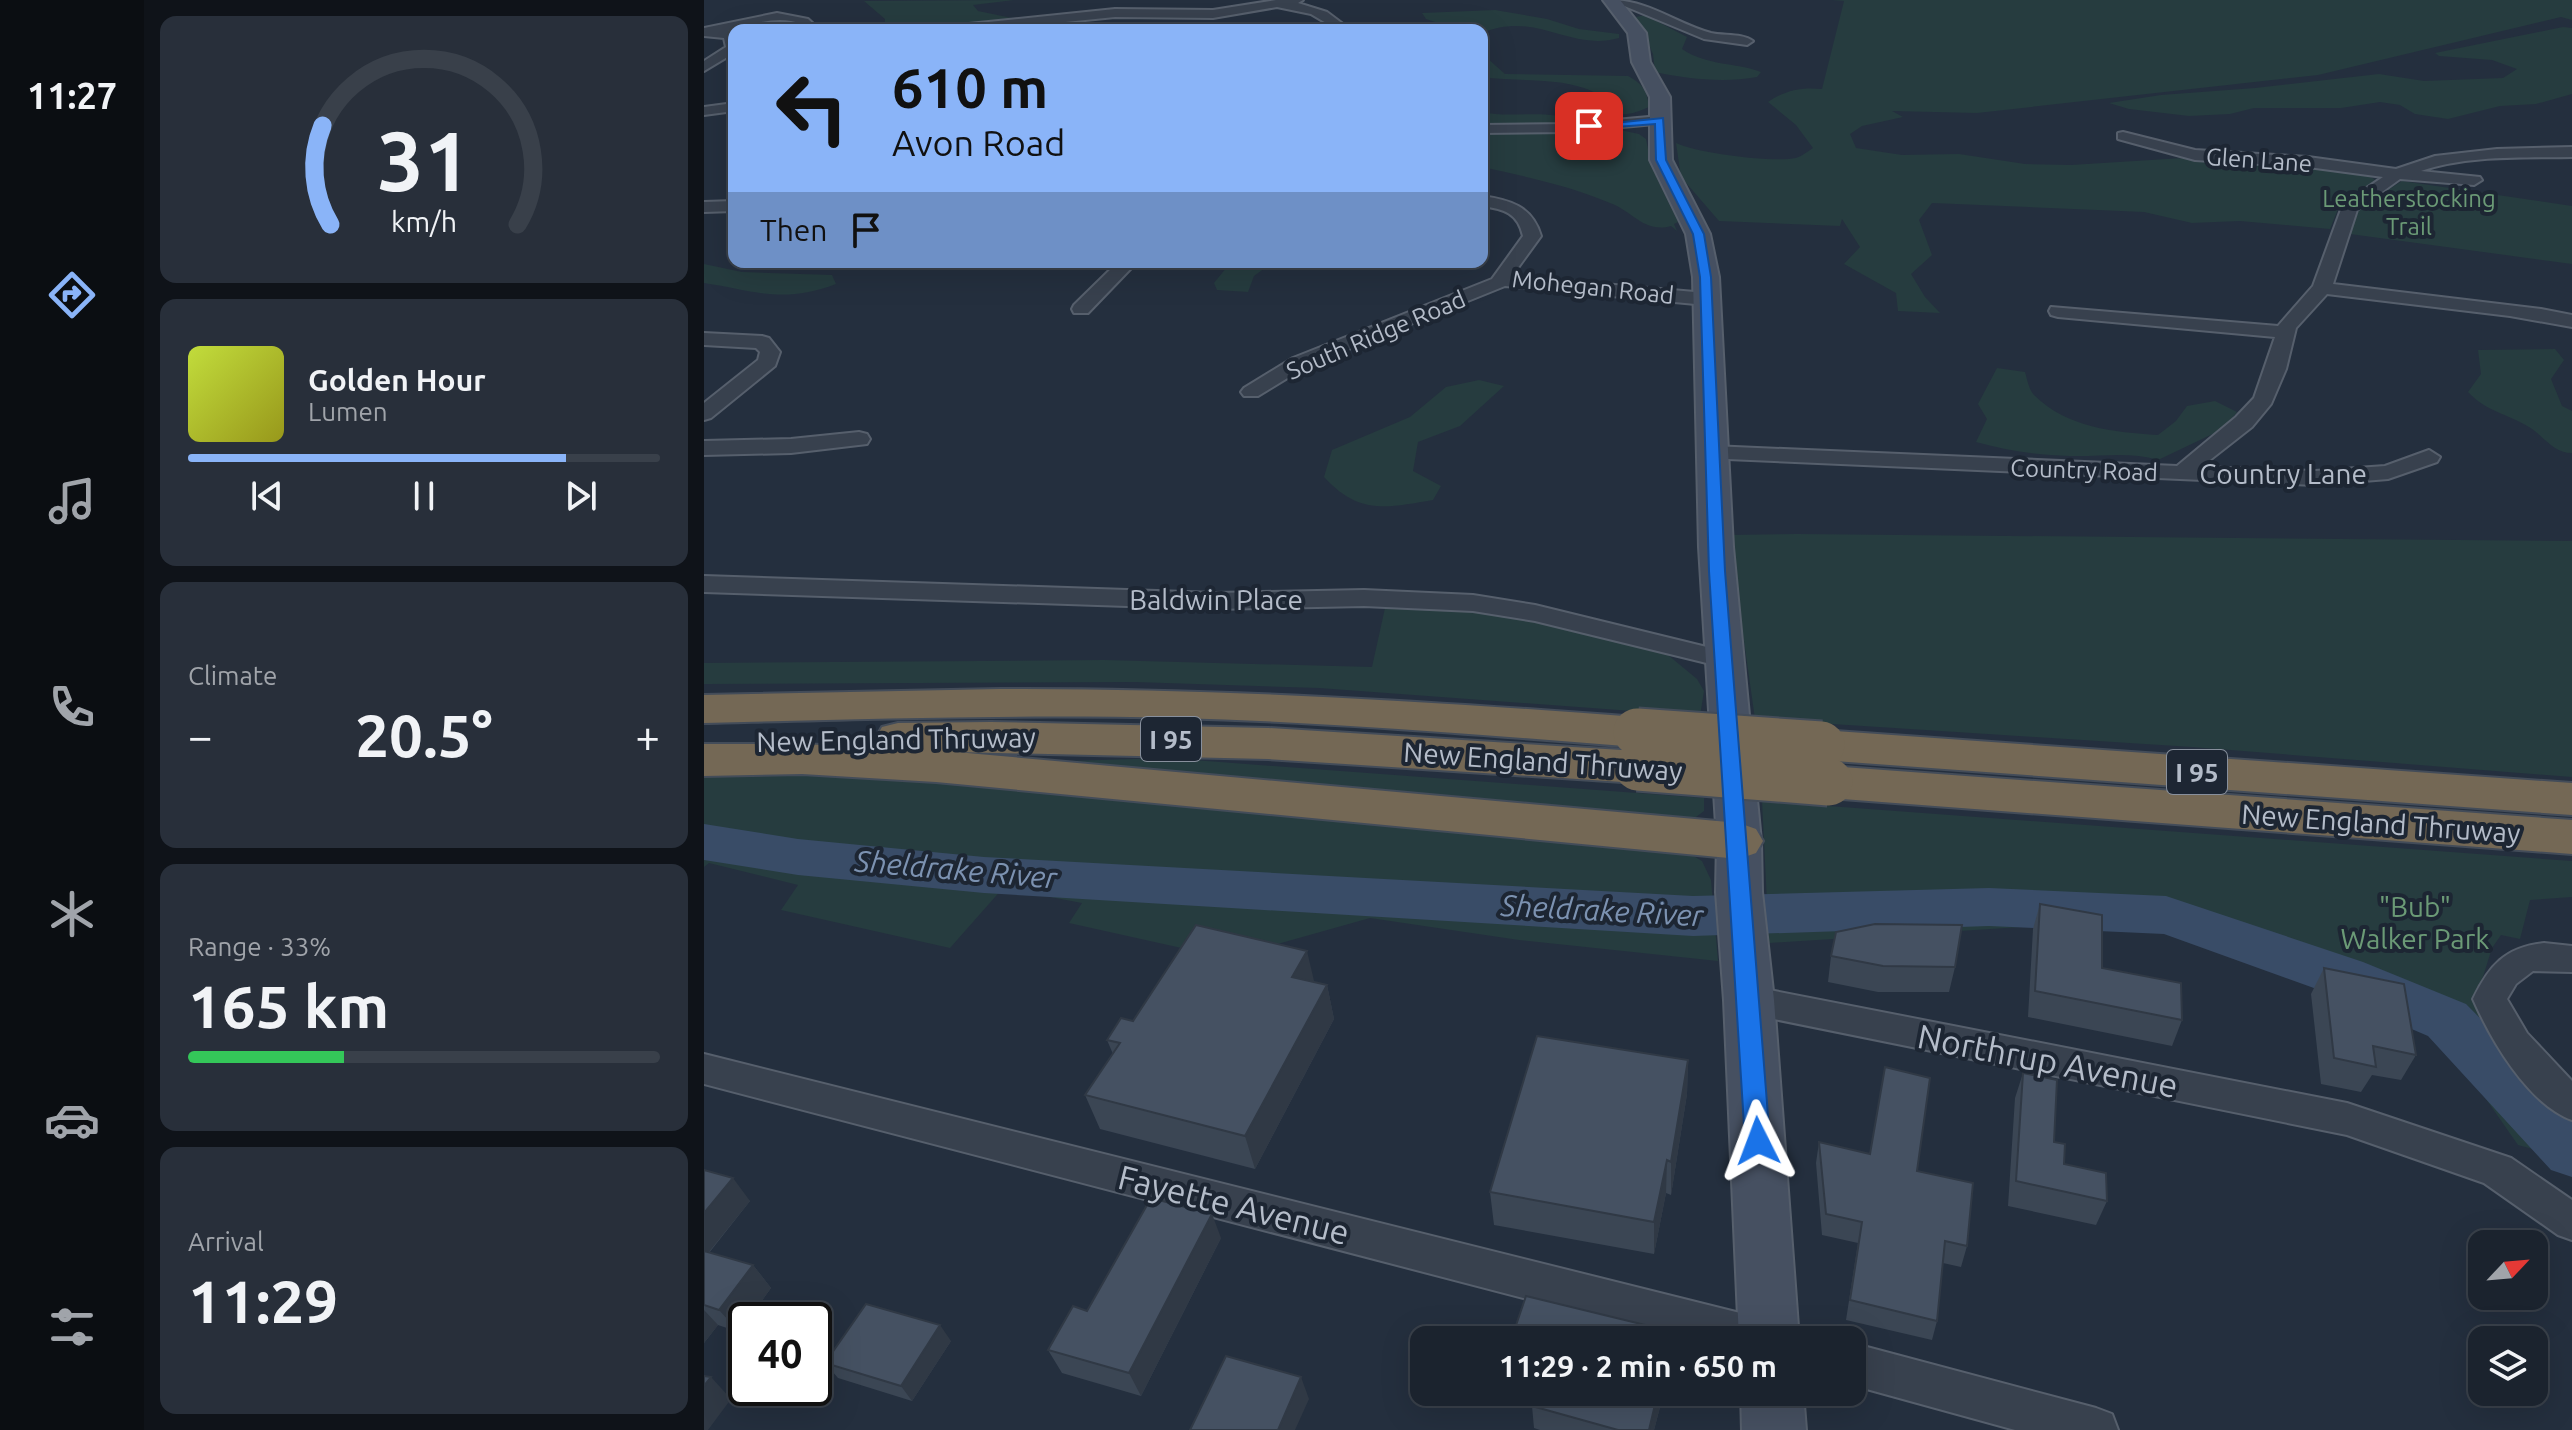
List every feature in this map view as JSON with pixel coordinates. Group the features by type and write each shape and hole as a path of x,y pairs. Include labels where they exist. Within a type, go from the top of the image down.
{"highway":[{"name":"New England Thruway","path":"704,709 1003,703 1163,704 1351,712 1638,749 1825,764 2572,837"},
{"name":"New England Thruway","path":"704,743 989,737 1159,738 1340,746 1638,749"},
{"path":"704,760 802,759 936,766 1739,841"},
{"name":"New England Thruway","path":"1825,764 2572,799"}],"street":[{"path":"1008,24 1115,13 1213,14 1297,0"},
{"path":"1614,0 1645,8 1714,38 1747,41"},
{"path":"1614,0 1637,33 1641,62 1660,97 1661,160 1698,234 1706,277 1723,659 1739,841 1765,1326"},
{"path":"1272,3 1314,10 1338,24"},
{"path":"736,24 774,18 798,19 805,24"},
{"path":"706,32 728,26"},
{"path":"706,32 728,35"},
{"path":"705,66 728,51"},
{"path":"705,66 728,64"},
{"path":"704,111 728,108"},
{"path":"1488,129 1570,128 1660,120"},
{"name":"Glen Lane","path":"2123,136 2195,155 2308,162 2474,180"},
{"name":"Country Road","path":"1712,453 2184,474 2188,466 2244,422 2264,400 2285,332 2322,288 2349,208 2397,174 2451,158 2572,152"},
{"name":"Mohegan Road","path":"1488,203 1522,212 1529,222 1532,236 1501,280 1706,299"},
{"path":"704,207 728,206"},
{"path":"1081,309 1122,268"},
{"name":"South Ridge Road","path":"1251,392 1300,362 1453,303 1501,280"},
{"path":"2322,288 2402,300 2488,306 2572,321"},
{"path":"2058,311 2285,332"},
{"path":"704,339 762,342 770,352 768,362 704,414"},
{"path":"704,448 791,446 859,439"},
{"name":"Country Lane","path":"2184,474 2353,477 2388,472 2429,457"},
{"name":"Baldwin Place","path":"704,584 1216,601 1364,598 1473,603 1535,613 1723,659"},
{"path":"2572,959 2522,959 2500,976 2490,999 2502,1029 2535,1069 2572,1104"},
{"name":"Northrup Avenue","path":"1749,1000 2347,1119 2497,1170 2572,1222"},
{"name":"Fayette Avenue","path":"704,1069 1711,1326"},
{"path":"1866,1368 2096,1430"},
{"path":"1773,1406 1774,1430"}],"green space":[{"path":"1014,0 973,5 978,11 1021,20 986,24 885,24 885,19 864,1"},
{"path":"1832,0 2572,0 2572,20 2561,17 2318,75 1977,113 1892,111 1903,117 1862,126 1850,134 1856,148 1902,155 1959,154 2025,164 2071,165 2183,158 2365,172 2375,180 2340,204 2330,229 2240,221 2192,223 2144,212 1932,203 1919,220 1932,255 1911,274 1925,297 1940,313 1898,311 1896,293 1844,264 1860,247 1842,219 1840,226 1719,221 1681,177 1676,143 1717,153 1771,159 1796,158 1813,148 1796,125 1768,102 1794,90 1822,89 1844,1"},
{"path":"1495,10 1547,19 1579,29 1619,34 1619,38 1584,40 1520,26 1488,31 1488,24 1441,24 1426,19 1422,13"},
{"path":"1645,15 1687,37 1682,49 1691,54 1761,72 1757,77 1719,80 1655,72 1653,54 1636,17"},
{"path":"2563,27 2572,28 2572,94 2536,104 2500,106 2448,119 2415,114 2400,105 2380,102 2341,108 2254,108 2230,114 2189,116 2129,109 2109,103 2161,95 2379,74 2424,81 2503,78 2517,69 2492,60 2439,56 2435,53"},
{"path":"1488,59 1505,74 1628,76 1643,88 1649,107 1634,113 1616,113 1594,92 1584,88 1546,81 1488,77"},
{"path":"1488,113 1553,115 1575,121 1488,126"},
{"path":"1620,130 1639,134 1646,139 1652,168 1678,222 1674,224 1677,231 1671,226 1647,225 1615,205 1582,192 1488,168 1488,133"},
{"name":"Leatherstocking Trail","path":"2402,181 2572,206 2572,264 2350,234 2358,209"},
{"path":"704,264 742,272 832,275 836,284 785,295 755,292 704,283"},
{"path":"1226,268 1265,268 1254,276 1248,292 1217,290 1214,283"},
{"path":"2555,349 2564,360 2551,379 2562,406 2572,411 2572,453 2554,447 2529,427 2490,408 2468,392 2481,374 2478,350"},
{"path":"1997,368 2025,372 2032,393 2047,406 2076,421 2108,430 2158,435 2176,421 2187,406 2215,401 2237,412 2223,429 2158,460 2136,456 2034,454 2011,450 1976,442 1987,419 1978,404"},
{"path":"1479,380 1504,386 1460,426 1418,442 1413,471 1441,486 1433,500 1374,506 1349,498 1324,477 1332,450 1410,417 1446,387"},
{"path":"1729,535 2572,541 2572,777 2192,747 1755,719"},
{"path":"1385,608 1502,613 1566,626 1668,655 1697,679 1704,691 1700,716 1319,688 1135,682 704,684 704,663 1104,660 1372,667"},
{"path":"1166,758 1704,798 1704,811 1692,820 1064,767 1068,761"},
{"path":"761,770 1074,793 1685,851 1702,861 1711,880 1718,961 1519,940 1370,918 1274,945 1249,963 1069,923 1082,903 1003,888 950,948 781,910 798,885 709,863 704,867 704,772"},
{"name":"\"Bub\" Walker Park","path":"1762,801 2572,861 2572,897 2530,900 2520,939 2501,935 2492,948 2476,999 2572,1115 2572,1166 2562,1157 2518,1145 2431,1020 2155,924 2039,917 2022,927 1769,943"}],"building":[{"path":"2040,904 2102,915 2102,968 2181,983 2182,1020 2035,991"},
{"path":"1875,924 1962,925 1955,967 1883,966 1831,956 1836,932"},
{"path":"1196,925 1307,951 1292,977 1327,985 1245,1136 1085,1095 1120,1043 1107,1040 1121,1018 1133,1021"},
{"path":"2324,968 2404,984 2416,1055 2373,1046 2376,1067 2334,1058"},
{"path":"1537,1036 1688,1060 1671,1162 1667,1160 1654,1222 1490,1192"},
{"path":"1885,1067 1930,1078 1917,1171 1973,1183 1967,1246 1945,1241 1937,1321 1850,1300 1862,1222 1826,1214 1819,1142 1870,1154"},
{"path":"2023,1073 2057,1080 2054,1142 2065,1144 2064,1164 2106,1173 2107,1201 2016,1181"},
{"path":"704,1170 733,1178 704,1213"},
{"path":"1151,1198 1212,1214 1129,1373 1048,1350 1073,1306 1087,1311"},
{"path":"704,1251 753,1265 719,1310 704,1305"},
{"path":"1526,1296 1649,1326 1516,1326"},
{"path":"866,1304 940,1325 901,1386 832,1365 832,1353"},
{"path":"1226,1356 1301,1377 1278,1430 1190,1430"},
{"path":"1532,1406 1655,1406 1649,1430 1618,1430"}],"waterway":[{"name":"Sheldrake River","path":"704,842 798,857 984,875 1693,916 1989,907 2166,915 2344,977 2447,1020 2572,1151"}],"route":[{"path":"1589,126 1660,120 1661,160 1698,234 1706,277 1717,571 1739,841 1739,892 1758,1141"}]}
